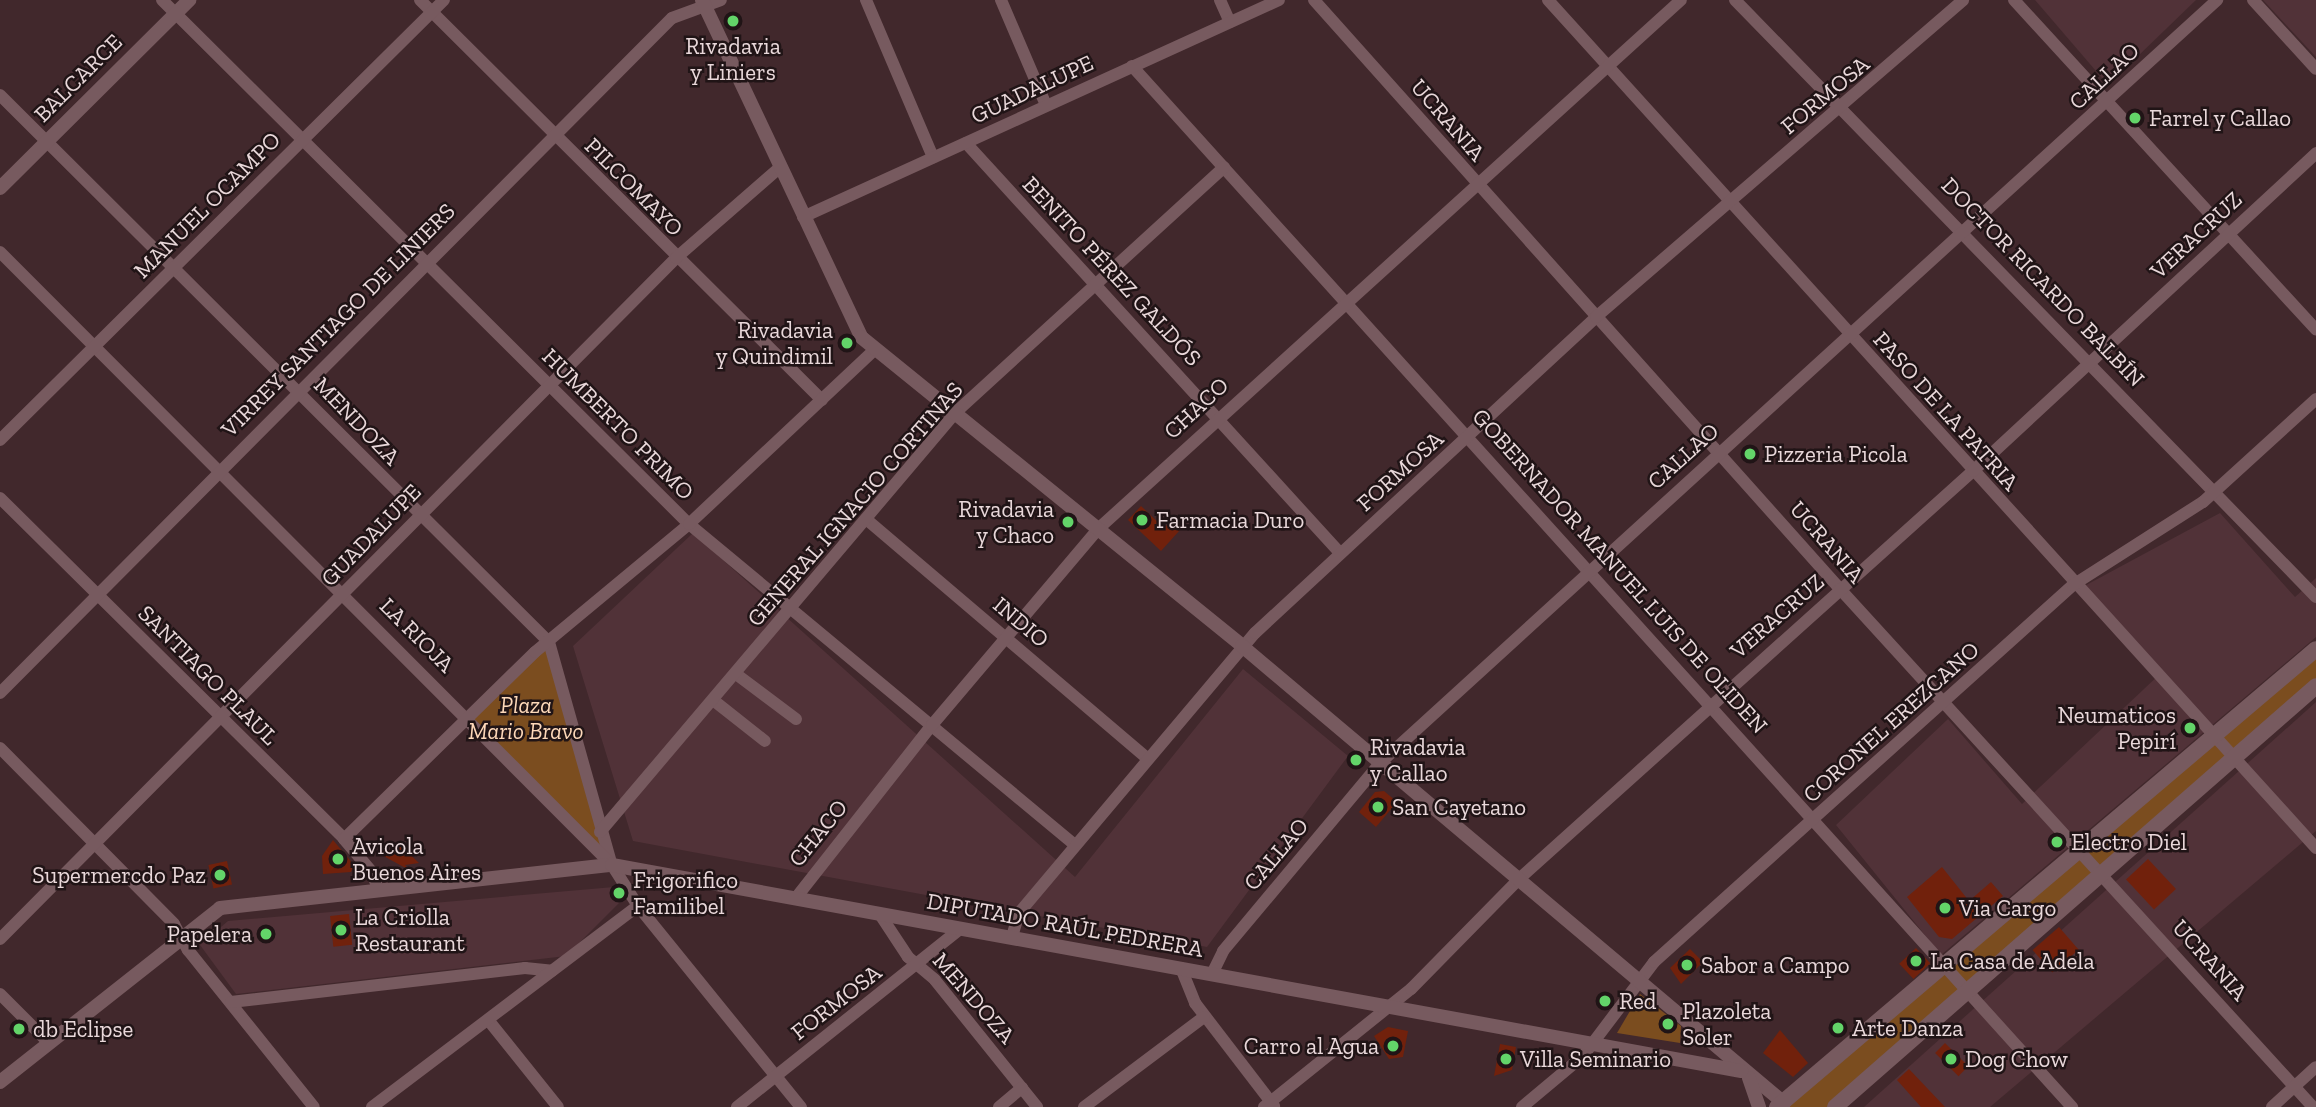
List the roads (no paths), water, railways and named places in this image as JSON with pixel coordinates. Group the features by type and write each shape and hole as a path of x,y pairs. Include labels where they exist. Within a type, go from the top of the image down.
{"main road":[{"path":"1782,1106 2212,735 2316,649"},
{"path":"1839,1106 2316,686"}],"street":[{"name":"HUMBERTO PRIMO","path":"162,0 688,524 1075,845"},
{"name":"BALCARCE","path":"0,188 189,0"},
{"name":"PILCOMAYO","path":"421,0 676,258 822,400"},
{"name":"MANUEL OCAMPO","path":"0,440 444,0"},
{"name":"VIRREY SANTIAGO DE LINIERS","path":"0,693 552,134 672,18 703,2 721,0"},
{"path":"866,0 933,157"},
{"path":"1000,0 1046,105"},
{"path":"1220,0 1230,22"},
{"name":"GUADALUPE","path":"803,217 1279,0"},
{"name":"UCRANIA","path":"1314,0 1840,589 2081,848 2313,1107"},
{"name":"PASO DE LA PATRIA","path":"1548,0 2073,585 2316,848"},
{"name":"CHACO","path":"795,899 932,725 1098,529 1217,417 1681,0"},
{"name":"DOCTOR RICARDO BALBÍN","path":"1735,0 2091,360 2316,597"},
{"name":"FORMOSA","path":"1012,937 1019,913 1242,646 1596,317 1730,201 1844,108 1964,0"},
{"path":"2014,0 2316,330"},
{"name":"CALLAO","path":"1212,974 1223,951 1380,763 1719,451 2109,102 2217,0"},
{"path":"2253,0 2316,69"},
{"path":"703,2 855,328 874,350 956,412 1242,646 1638,979 1782,1106"},
{"name":"GOBERNADOR MANUEL LUIS DE OLIDEN","path":"1132,66 1471,436 2072,1107"},
{"name":"MENDOZA","path":"0,95 549,642"},
{"name":"BENITO PÉREZ GALDÓS","path":"966,142 1340,553"},
{"name":"VERACRUZ","path":"1270,1105 1391,1006 1518,879 1710,702 1973,471 2316,153"},
{"name":"GENERAL IGNACIO CORTINAS","path":"600,832 956,412 1224,167"},
{"name":"GUADALUPE","path":"0,939 676,258 764,175 779,168"},
{"name":"LA RIOJA","path":"0,253 220,468 612,865 638,906 801,1107"},
{"path":"344,839 467,716 688,524 874,350"},
{"name":"CORONEL EREZCANO","path":"1522,1107 1594,1044 1638,979 1945,704 2073,585 2215,492 2316,399"},
{"name":"SANTIAGO PLAUL","path":"0,498 344,839 372,872 378,889"},
{"name":"INDIO","path":"866,519 1147,758"},
{"path":"549,642 600,832 612,865"},
{"path":"736,674 796,719"},
{"path":"713,700 765,741"},
{"path":"0,748 181,936 314,1107"},
{"name":"DIPUTADO RAÚL PEDRERA","path":"0,1082 209,913 232,904 612,865 881,916 1391,1006 1745,1075"},
{"path":"372,1107 638,906"},
{"name":"MENDOZA","path":"881,916 918,965 1037,1107"},
{"name":"FORMOSA","path":"737,1107 960,929"},
{"path":"231,1002 525,968 552,971"},
{"path":"1181,968 1186,991 1270,1105"},
{"path":"0,995 49,1043"},
{"path":"1084,1107 1204,1017"},
{"path":"489,1021 558,1107"},
{"path":"2272,1107 2316,1067"},
{"path":"1745,1075 1759,1107"},
{"path":"999,1107 1022,1088"}],"place":[{"name":"Rivadavia y Liniers","path":"733,21"},
{"name":"Farrel y Callao","path":"2135,118"},
{"name":"Rivadavia y Quindimil","path":"847,343"},
{"name":"Pizzeria Picola","path":"1750,454"},
{"name":"Farmacia Duro","path":"1142,520"},
{"name":"Rivadavia y Chaco","path":"1068,522"},
{"name":"Neumaticos Pepirí","path":"2190,728"},
{"name":"Rivadavia y Callao","path":"1356,760"},
{"name":"San Cayetano","path":"1378,807"},
{"name":"Electro Diel","path":"2057,842"},
{"name":"Avicola Buenos Aires","path":"338,859"},
{"name":"Supermercdo Paz","path":"220,875"},
{"name":"Frigorifico Familibel","path":"619,893"},
{"name":"Via Cargo","path":"1945,908"},
{"name":"La Criolla Restaurant","path":"341,930"},
{"name":"Papelera","path":"266,934"},
{"name":"La Casa de Adela","path":"1916,961"},
{"name":"Sabor a Campo","path":"1687,965"},
{"name":"Red","path":"1605,1001"},
{"name":"Plazoleta Soler","path":"1668,1024"},
{"name":"Arte Danza","path":"1838,1028"},
{"name":"db Eclipse","path":"19,1029"},
{"name":"Carro al Agua","path":"1393,1046"},
{"name":"Villa Seminario","path":"1506,1059"},
{"name":"Dog Chow","path":"1951,1059"}],"park label":[{"name":"Plaza Mario Bravo","path":"526,718"}]}
